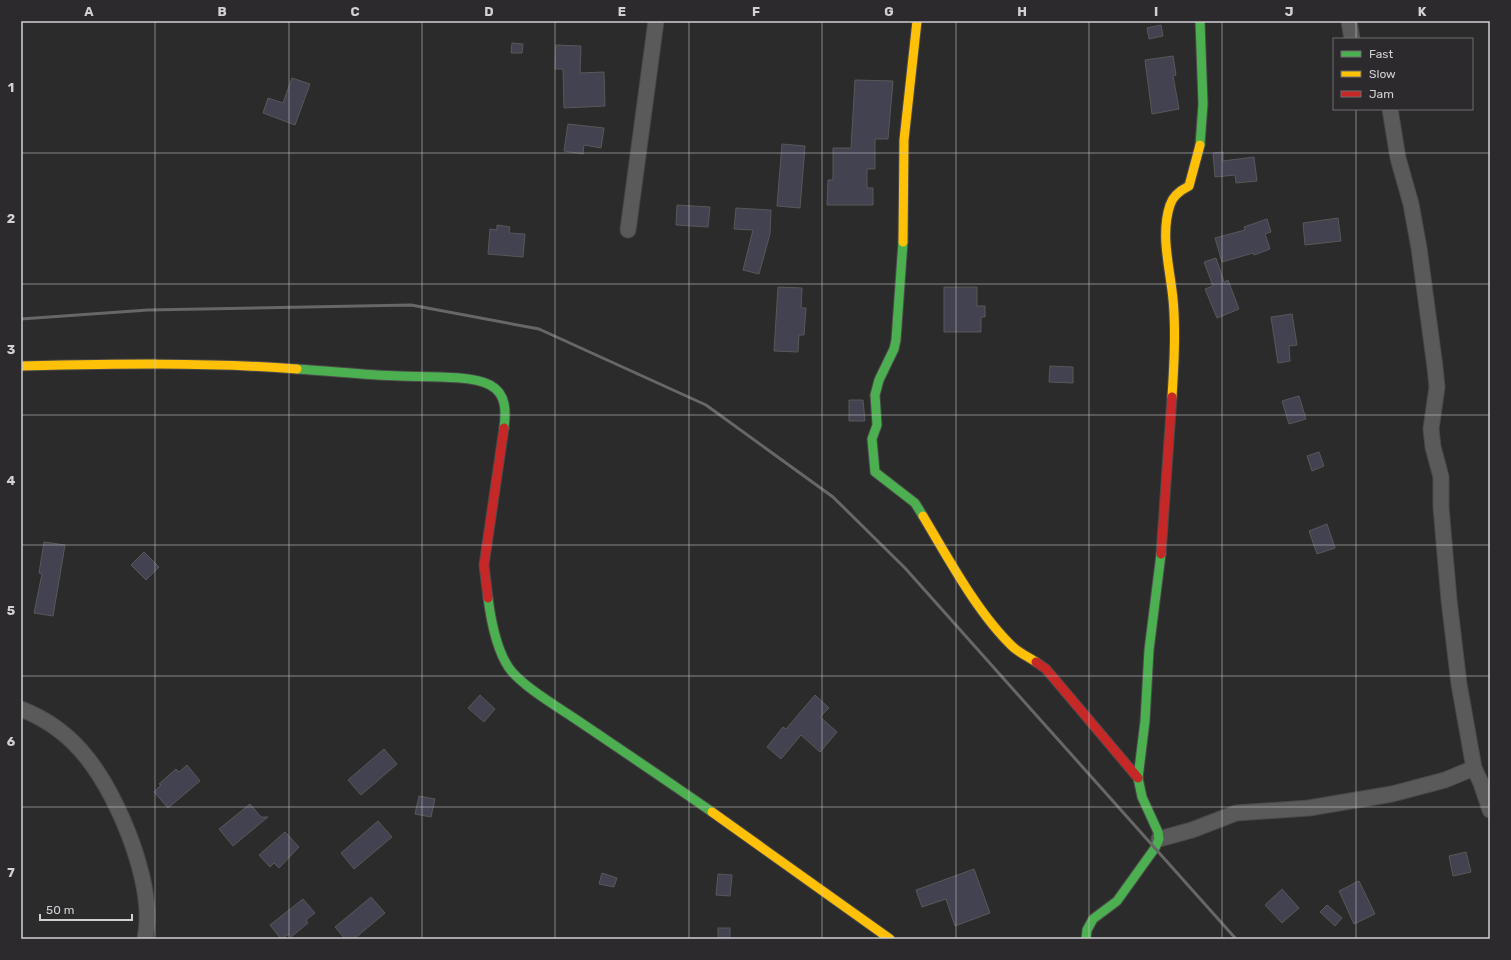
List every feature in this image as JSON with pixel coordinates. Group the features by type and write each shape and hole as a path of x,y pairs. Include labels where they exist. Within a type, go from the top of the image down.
{"street":[{"path":"628,230 656,21"},
{"path":"917,21 904,140 903,254 896,340 894,349 879,380 875,395 877,424 872,439 875,472 916,502 953,566 994,627 1014,648 1046,669 1138,778"},
{"path":"1086,939 1087,930 1093,919 1117,901 1146,861 1159,839 1155,822 1142,797 1138,778 1145,721 1149,650 1160,566 1174,365 1173,300 1165,238 1170,204 1178,192 1189,186 1193,174 1203,115 1200,21"},
{"path":"1349,21 1352,38"},
{"path":"1390,110 1398,158 1411,204 1419,248 1437,387 1431,429 1433,447 1441,477 1441,507 1458,684 1474,768 1481,783 1490,810"},
{"path":"21,366 134,363 242,365 460,378 490,385 502,396 506,412 484,565 490,613 500,649 509,668 521,680 556,706 742,832 890,939"},
{"path":"21,708 36,714 69,738 89,760 110,795 129,834 140,870 147,911 144,939"},
{"path":"1159,839 1192,830 1236,814 1309,808 1392,794 1446,780 1474,768"}],"building":[{"path":"1161,25 1163,36 1149,39 1147,28"},
{"path":"512,43 523,44 522,53 511,53"},
{"path":"556,45 581,46 580,73 604,72 605,106 564,108 563,69 555,69"},
{"path":"1173,56 1176,75 1173,76 1179,109 1152,114 1145,60"},
{"path":"292,78 310,84 295,125 263,113 268,98 283,103"},
{"path":"855,80 893,81 888,139 875,139 875,169 867,169 867,188 873,188 873,205 827,205 828,180 833,180 833,148 851,148"},
{"path":"568,124 604,128 601,148 584,145 583,154 564,151"},
{"path":"782,144 805,146 800,208 777,206"},
{"path":"1223,152 1223,161 1254,157 1257,181 1236,183 1235,175 1215,177 1213,153"},
{"path":"677,205 710,207 708,227 676,225"},
{"path":"736,208 771,210 770,234 759,274 743,270 753,230 734,229"},
{"path":"1338,218 1341,241 1305,245 1303,223"},
{"path":"1267,219 1271,232 1265,234 1270,249 1254,255 1253,253 1222,262 1215,238 1245,230 1244,227"},
{"path":"497,225 510,227 509,233 525,234 523,257 488,254 490,229 497,230"},
{"path":"1216,258 1224,282 1228,280 1239,309 1217,318 1205,289 1213,286 1204,262"},
{"path":"778,287 802,288 801,308 806,308 804,335 799,335 798,352 774,351"},
{"path":"944,287 977,287 977,306 985,306 985,317 981,317 981,332 944,332"},
{"path":"1292,314 1297,345 1289,346 1290,361 1278,363 1271,317"},
{"path":"1050,366 1073,367 1073,383 1049,382"},
{"path":"1299,396 1306,419 1289,424 1282,401"},
{"path":"849,400 863,400 865,421 849,421"},
{"path":"1319,452 1324,466 1312,471 1307,456"},
{"path":"1327,524 1335,548 1317,554 1309,531"},
{"path":"44,542 65,545 53,616 34,613 42,574 39,573"},
{"path":"144,552 159,567 146,580 131,565"},
{"path":"480,695 495,709 484,722 468,708"},
{"path":"815,695 829,708 820,717 837,732 820,752 801,735 781,759 767,747 783,727 786,729"},
{"path":"384,749 397,764 361,795 348,780"},
{"path":"187,765 200,781 168,808 154,792 161,785 159,784 176,769 179,772"},
{"path":"419,796 435,799 431,817 415,814"},
{"path":"250,804 261,817 268,817 233,846 219,829"},
{"path":"378,821 392,837 354,869 341,853"},
{"path":"285,832 299,847 279,868 274,863 270,867 259,855"},
{"path":"1466,852 1471,872 1453,876 1449,856"},
{"path":"974,869 990,913 955,926 946,899 922,907 916,890"},
{"path":"602,873 617,878 614,887 599,884"},
{"path":"718,874 732,875 730,896 716,895"},
{"path":"1359,881 1375,914 1354,924 1339,891"},
{"path":"1282,889 1299,908 1282,923 1265,905"},
{"path":"371,897 385,913 354,939 345,939 335,927"},
{"path":"303,899 315,913 306,920 308,923 291,937 289,934 281,939 270,925"},
{"path":"1327,905 1342,918 1335,926 1320,912"},
{"path":"718,928 730,928 730,939 718,939"}],"railway":[{"path":"21,319 148,310 411,305 539,329 706,405 833,497 905,568 1236,939"}],"traffic: fast":[{"path":"1200,21 1203,104 1200,145"},
{"path":"903,242 896,340 894,349 879,380 875,395 877,425 872,439 875,472 915,503 923,516"},
{"path":"297,369 446,377 482,382 490,385 500,393 505,410 504,428"},
{"path":"1086,939 1087,930 1093,919 1117,901 1155,848 1159,839 1158,832 1142,797 1138,778 1145,721 1149,650 1161,554"},
{"path":"488,598 497,644 504,660 514,675 539,695 712,812"}],"traffic: slow":[{"path":"903,242 904,140 917,21"},
{"path":"1172,397 1174,323 1173,299 1166,240 1167,216 1173,198 1189,186 1200,145"},
{"path":"21,366 194,364 297,369"},
{"path":"923,516 964,585 988,619 1013,647 1036,662"},
{"path":"712,812 890,939"}],"traffic: jam":[{"path":"1161,554 1172,397"},
{"path":"488,598 484,565 504,428"},
{"path":"1036,662 1046,669 1138,778"}]}
